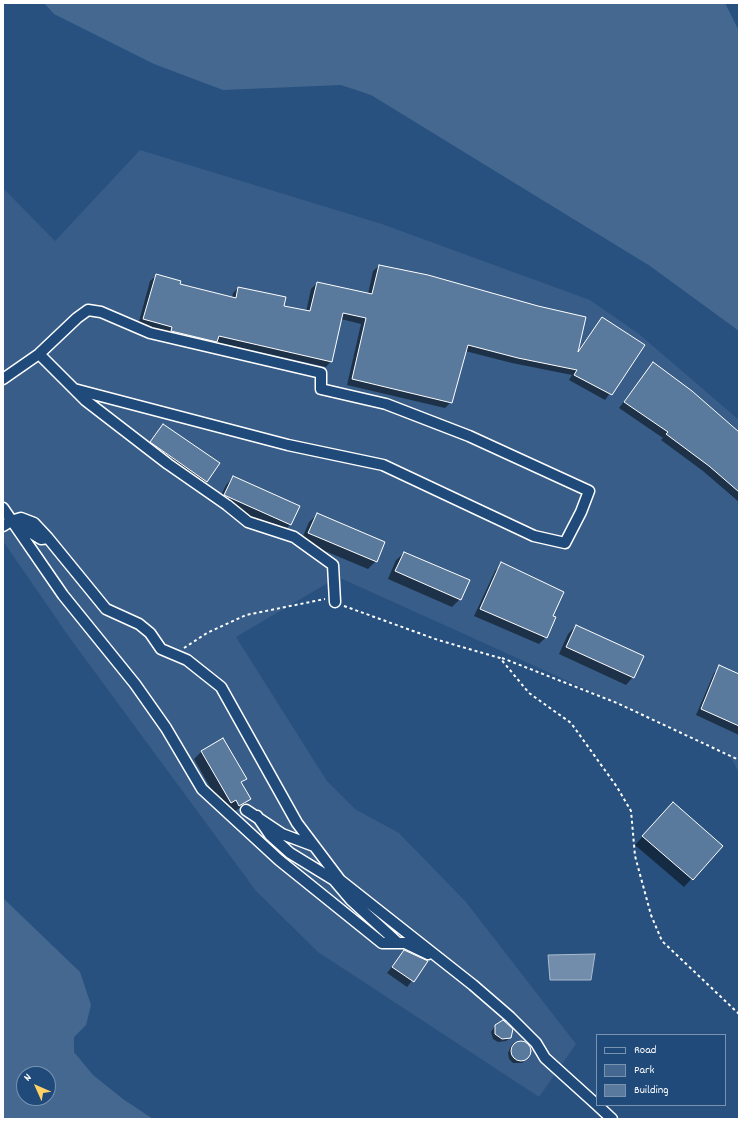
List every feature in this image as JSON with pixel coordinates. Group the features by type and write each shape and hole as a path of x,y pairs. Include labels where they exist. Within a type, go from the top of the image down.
{"street":[{"path":"3,379 39,354 77,318 88,310 101,312 150,333 321,373 321,389 386,404 469,436 589,491 581,512 565,543 534,536 383,465 288,445 74,389"},
{"path":"39,354 85,400 168,464 227,505 248,522 294,537 333,565 335,602"},
{"path":"3,508 7,523 135,684 166,728 202,789 279,860 382,943 405,943 441,959"},
{"path":"7,523 21,518 34,524 48,538 106,609 139,624 150,633 161,649 187,660 221,686 297,823 340,880 441,959 510,1017 536,1043 545,1058 596,1104"},
{"path":"246,810 282,834 314,846"},
{"path":"257,816 270,835 290,853 334,880 351,900 398,943"},
{"path":"598,1106 612,1119"}],"path":[{"path":"175,655 207,632 246,615 324,598 438,640 500,658 617,704 739,760"},
{"path":"500,658 529,693 571,723 617,787 631,811 635,856 651,915 662,941 739,1014"}],"shaded area":[{"path":"140,150 382,224 590,300 639,334 739,420 739,773 729,754 338,577 236,637 327,781 355,809 399,833 466,902 576,1044 539,1097 318,952 256,891 69,637 3,541 3,188 55,241"},
{"path":"595,954 591,980 550,980 548,955"}],"green space":[{"path":"44,3 725,3 739,31 739,331 650,266 371,95 341,85 223,90 154,64 54,14"},
{"path":"3,898 80,972 91,1005 86,1025 74,1037 74,1052 93,1075 123,1099 153,1119 3,1119"}],"building":[{"path":"379,265 428,275 538,306 586,317 578,352 602,317 645,345 612,395 574,375 577,370 518,358 468,345 452,403 352,379 366,318 343,313 332,362 219,336 217,342 171,331 172,327 143,319 156,274 181,281 180,284 236,298 238,287 286,297 284,306 310,311 317,282 372,294"},
{"path":"653,362 692,391 739,432 739,492 709,466 666,434 668,432 624,402"},
{"path":"163,424 220,463 207,482 150,442"},
{"path":"233,476 300,506 291,525 224,495"},
{"path":"317,513 385,542 377,562 308,533"},
{"path":"404,552 470,580 461,600 395,571"},
{"path":"501,562 564,592 553,616 556,617 547,638 480,609"},
{"path":"576,625 644,656 634,678 566,647"},
{"path":"719,665 739,674 739,726 701,709"},
{"path":"223,738 247,779 241,782 251,799 239,806 236,800 231,803 201,751"},
{"path":"673,802 723,846 693,880 642,836"},
{"path":"404,950 428,961 414,982 392,967"},
{"path":"503,1020 513,1029 511,1038 502,1039 495,1034 495,1025"},
{"path":"521,1041 528,1044 531,1051 528,1058 521,1061 514,1058 511,1051 514,1044"}]}
